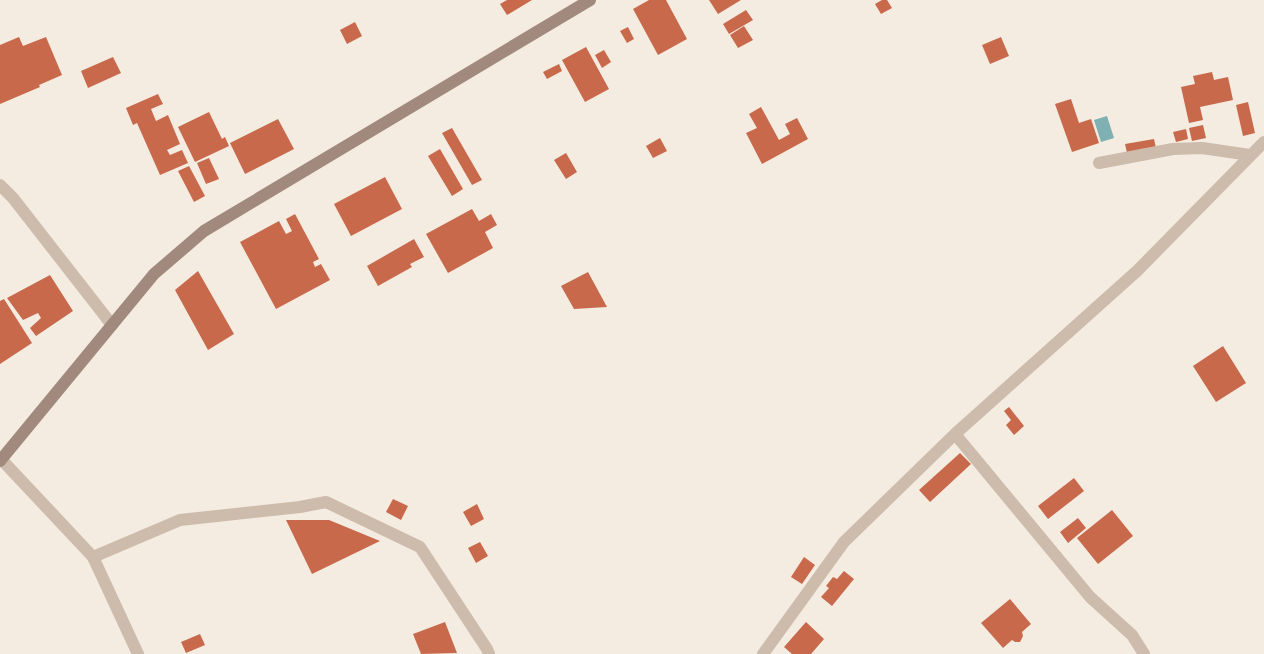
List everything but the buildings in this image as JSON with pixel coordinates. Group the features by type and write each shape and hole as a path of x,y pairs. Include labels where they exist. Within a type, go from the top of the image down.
{"main road":[{"path":"1,460 154,274 204,231 590,0"}],"street":[{"path":"763,654 844,542 955,434 1137,271 1264,142"},
{"path":"1099,163 1173,150 1202,148 1250,155"},
{"path":"0,185 13,198 112,325"},
{"path":"955,434 1090,597 1132,635 1144,654"},
{"path":"1,460 93,557 138,654"},
{"path":"93,557 180,520 300,507 326,502 420,547 489,654"}],"water":[{"path":"1107,116 1114,138 1101,142 1094,120"}]}
